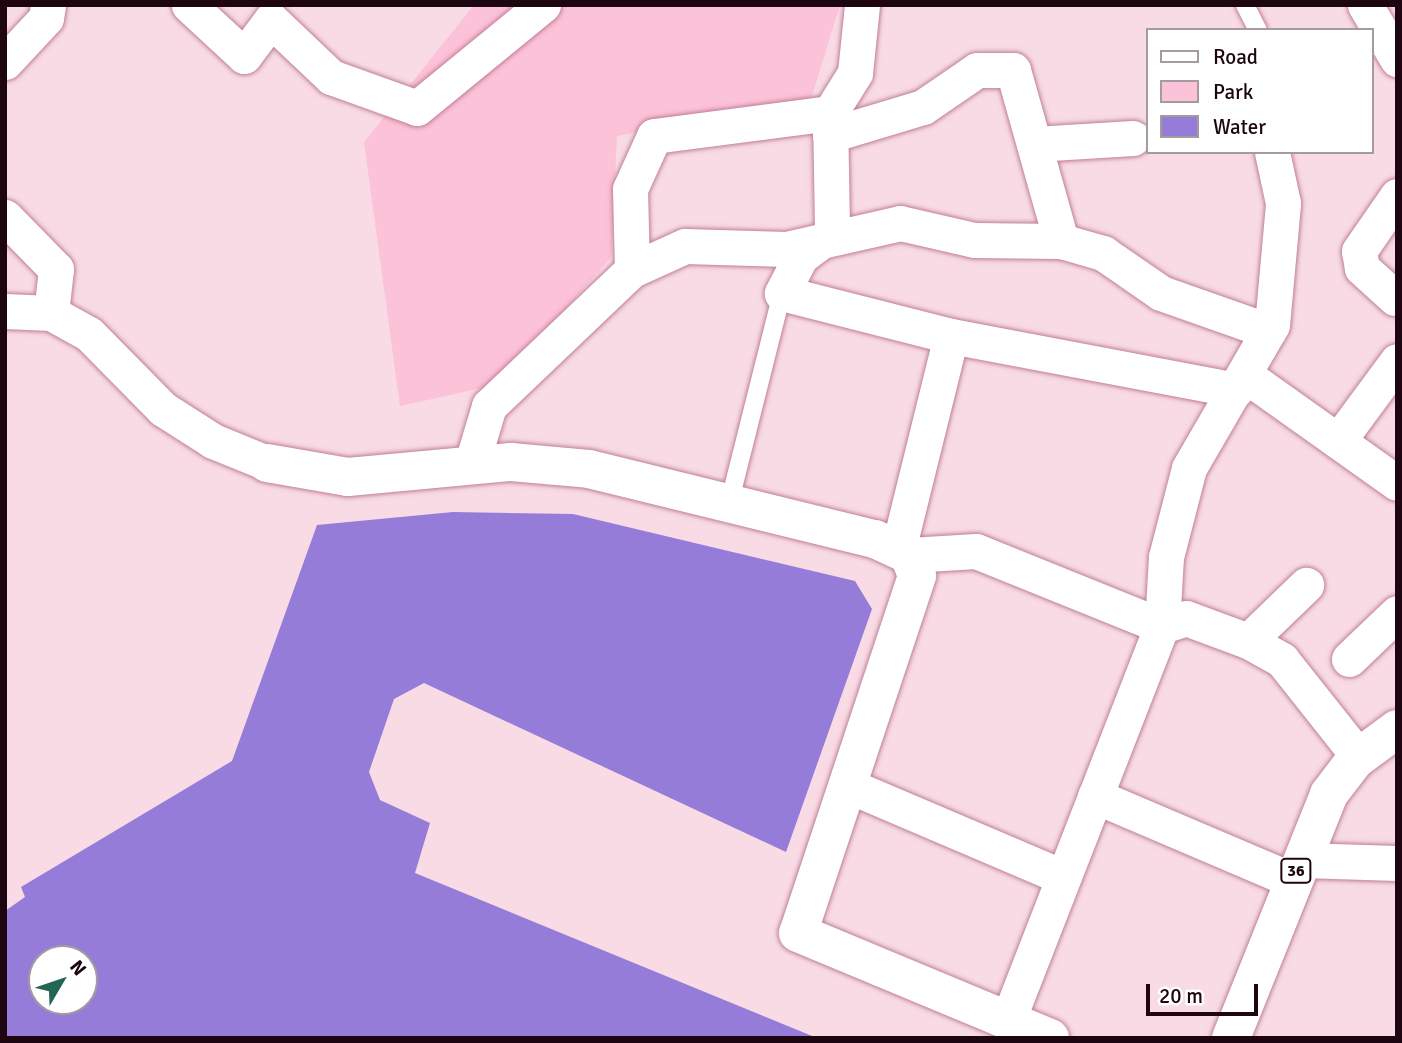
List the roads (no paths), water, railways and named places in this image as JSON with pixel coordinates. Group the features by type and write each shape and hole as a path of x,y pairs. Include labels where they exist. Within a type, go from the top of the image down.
{"street":[{"path":"5,62 46,18 48,5"},
{"path":"189,5 244,56 267,13 331,76 417,108 543,5"},
{"path":"832,233 830,124 855,73 862,5"},
{"path":"1365,5 1397,59"},
{"path":"632,270 630,189 654,136 830,124 923,107 977,70 1013,70 1061,241"},
{"path":"1034,144 1133,138"},
{"path":"1008,1020 1162,626 1166,557 1189,468 1269,331 1283,203 1272,154"},
{"path":"1395,298 1362,268 1359,250 1397,196"},
{"path":"5,217 57,269 51,313"},
{"path":"471,466 489,406 632,270 685,246 786,249 832,233 900,223 974,240 1061,241 1103,253 1161,293 1269,331"},
{"path":"832,233 801,256 782,293 951,336 1241,382 1338,441 1397,483"},
{"path":"5,310 51,313 89,334 163,409 213,441 267,463 348,477 511,462 589,470 729,504 903,552 976,551 1162,626 1186,618 1248,641 1282,660 1359,757"},
{"path":"951,336 903,552 917,576 798,933 1050,1038"},
{"path":"1338,441 1397,361"},
{"path":"1248,641 1306,584"},
{"path":"1349,659 1397,613"},
{"name":"36","path":"1231,1038 1296,870 1329,794 1359,757 1397,729"},
{"path":"847,785 1063,877"},
{"path":"1095,796 1296,870 1397,863"}],"lane":[{"path":"1245,5 1257,28"},
{"path":"729,504 782,293"}],"water":[{"path":"453,512 573,514 855,581 872,609 786,852 424,683 394,699 369,772 380,800 430,823 415,873 817,1038 5,1038 5,911 25,897 21,887 232,761 317,525"}]}
